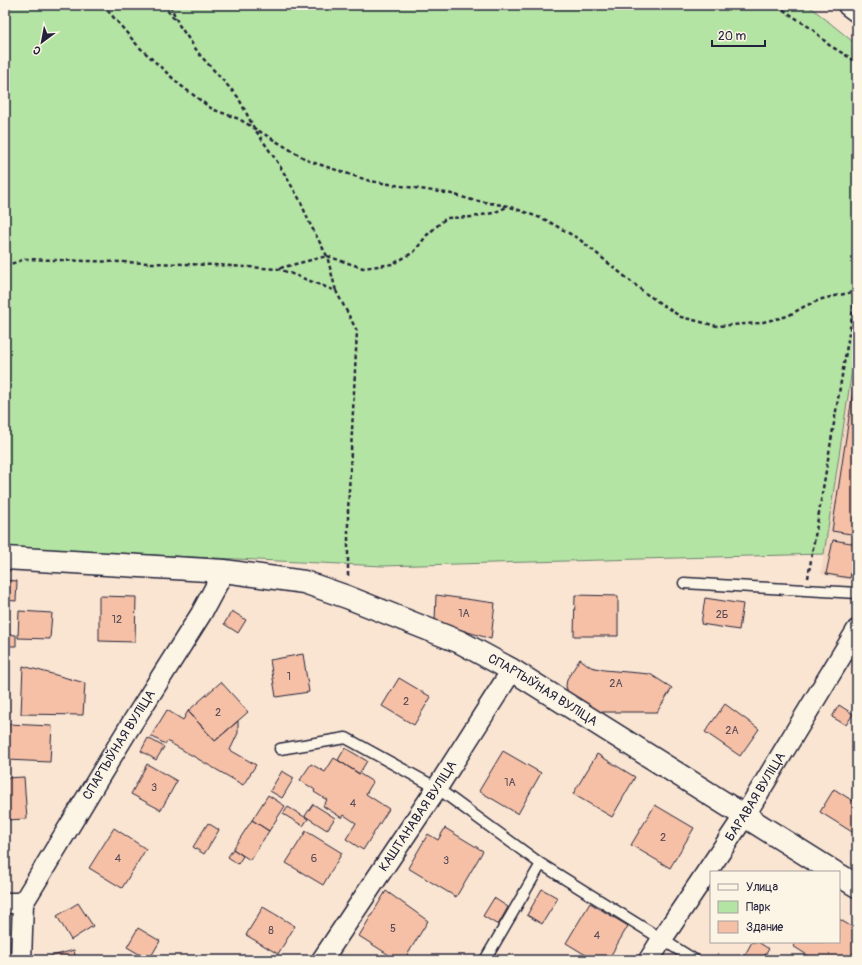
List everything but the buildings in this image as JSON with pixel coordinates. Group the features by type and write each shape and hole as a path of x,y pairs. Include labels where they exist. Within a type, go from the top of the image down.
{"street":[{"path":"849,5 857,11"},
{"name":"СПАРТЫЎНАЯ ВУЛІЦА","path":"5,558 224,571 304,582 347,597 460,642 512,670 746,815 832,871"},
{"name":"СПАРТЫЎНАЯ ВУЛІЦА","path":"14,903 123,738 201,614 224,571"},
{"name":"БАРАВАЯ ВУЛІЦА","path":"649,960 746,815 857,630"},
{"name":"КАШТАНАВАЯ ВУЛІЦА","path":"322,960 437,788 512,670"},
{"path":"840,876 857,886"},
{"path":"14,903 21,960"}],"lane":[{"path":"684,583 857,593"},
{"path":"280,748 346,738 437,788 541,864 695,960"},
{"path":"485,960 541,864"}],"path":[{"path":"103,5 138,46 180,85 212,108 239,119 309,161 370,181 452,194 472,200 508,206 546,220 579,239 645,293 680,317 717,326 759,323 788,316 805,306 822,299 856,291 806,590"},
{"path":"162,5 179,25 200,55 238,97 254,128 278,163 300,200 309,222 327,256 336,291 357,331 348,510 347,597"},
{"path":"170,5 179,25"},
{"path":"778,5 812,28 829,45 857,62"},
{"path":"279,269 327,256 363,268 394,264 414,252 427,235 446,218 472,217 492,213 508,206"},
{"path":"5,266 25,259 215,265 279,269 336,291"}],"shaded area":[{"path":"857,336 857,580 846,580 821,574"}],"green space":[{"path":"5,5 808,5 857,45 857,337 824,554 383,566 5,548"}]}
